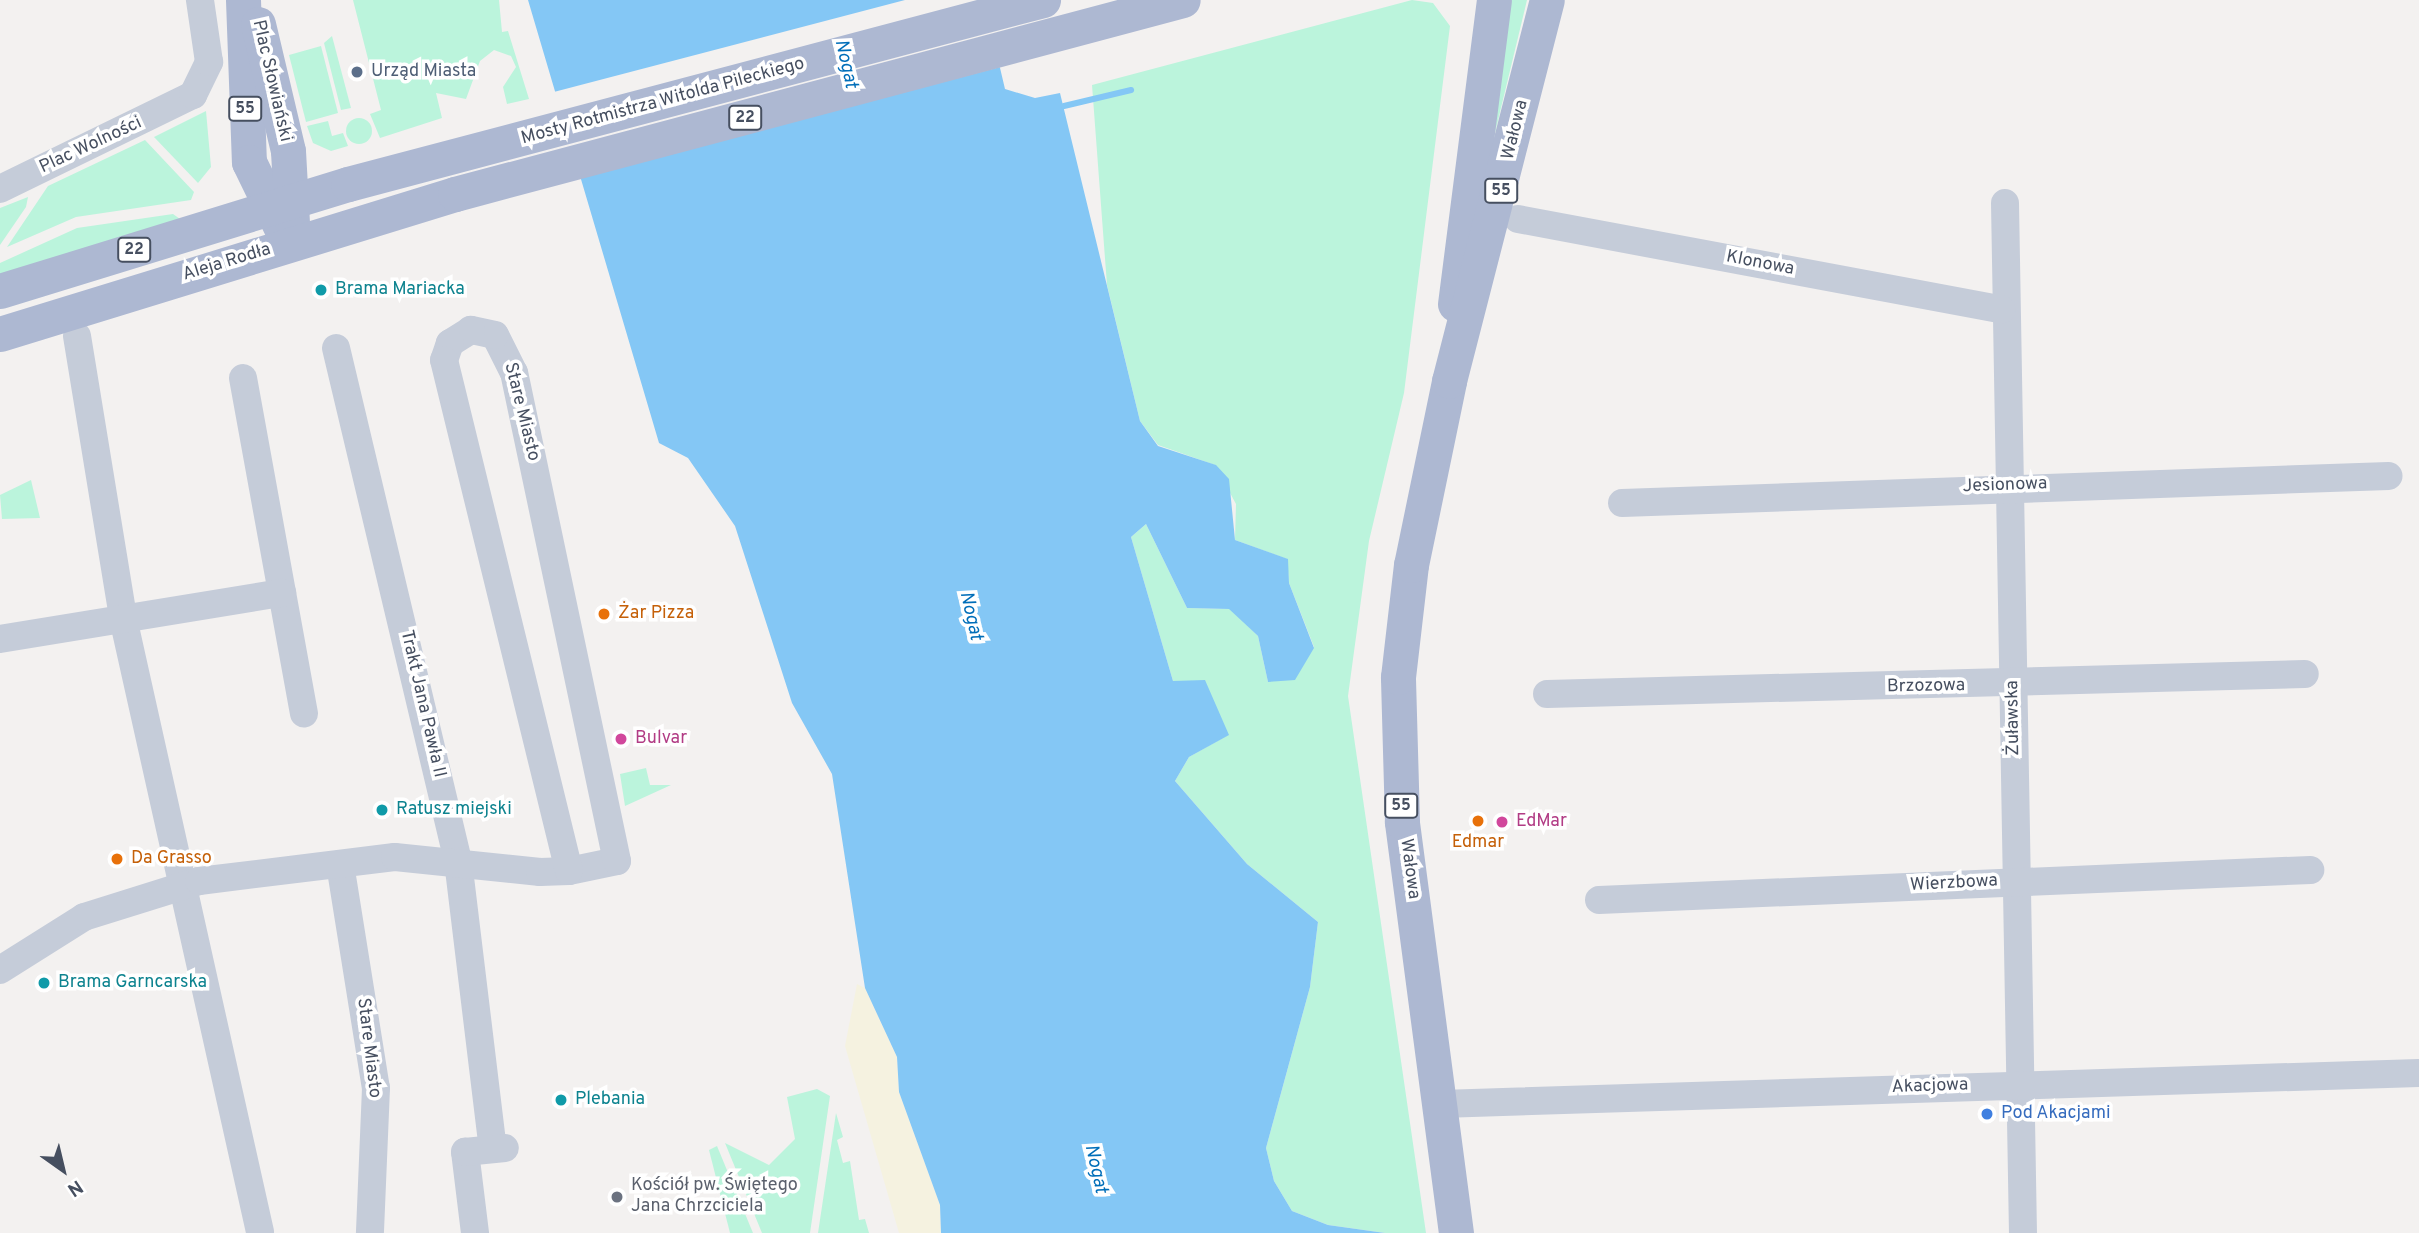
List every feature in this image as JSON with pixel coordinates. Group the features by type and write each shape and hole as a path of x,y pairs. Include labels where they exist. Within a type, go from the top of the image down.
{"main road":[{"name":"Plac Słowiański","path":"243,0 246,138 282,204"},
{"name":"Plac Słowiański","path":"253,0 290,243"},
{"name":"Mosty Rotmistrza Witolda Pileckiego","path":"455,194 1183,0"},
{"name":"Wałowa","path":"1456,1233 1402,822 1398,677 1411,565 1449,381 1547,0"},
{"name":"Wałowa","path":"1449,381 1460,235 1493,1"},
{"name":"Mosty Rotmistrza Witolda Pileckiego","path":"282,204 1034,3"},
{"name":"Aleja Rodła","path":"0,334 455,194"},
{"name":"22","path":"0,291 282,204"}],"street":[{"name":"Plac Wolności","path":"0,189 182,103 209,62 200,0"},
{"name":"Żuławska","path":"2005,203 2002,310 2016,881 2024,1084 2023,1233"},
{"name":"Klonowa","path":"1518,219 2002,310"},
{"name":"Stare Miasto","path":"0,970 84,917 182,885 340,863 458,861 569,871 617,862 614,823 514,373 495,335 471,330 450,343 444,360 569,871"},
{"path":"77,336 122,618 260,1232"},
{"name":"Trakt Jana Pawła II","path":"336,348 458,861 499,1148 465,1152 475,1233"},
{"path":"243,378 304,713"},
{"name":"Jesionowa","path":"1622,503 2006,486 2389,476"},
{"path":"0,639 282,593"},
{"name":"Brzozowa","path":"1547,694 2013,685 2305,674"},
{"name":"Stare Miasto","path":"340,863 376,1088 370,1233"},
{"name":"Wierzbowa","path":"1599,900 2310,870"},
{"name":"Akacjowa","path":"1441,1104 2419,1073"}],"green space":[{"path":"353,0 499,0 502,32 508,31 529,99 507,104 503,87 516,67 511,56 494,50 480,61 466,99 436,93 442,118 380,138 370,114 381,110"},
{"path":"1412,0 1433,3 1450,26 1404,393 1369,541 1348,696 1426,1233 1385,1233 1328,1225 1292,1211 1274,1181 1266,1148 1310,987 1318,922 1247,864 1175,781 1189,757 1228,735 1173,681 1131,537 1146,524 1187,608 1230,609 1258,636 1268,682 1314,647 1289,583 1287,559 1235,540 1236,504 1215,465 1158,445 1140,421 1107,285 1092,85"},
{"path":"1504,0 1527,0 1487,166"},
{"path":"332,36 351,108 341,110 324,43"},
{"path":"321,46 338,113 306,122 289,55"},
{"path":"206,111 211,167 198,183 154,137"},
{"path":"359,118 368,122 372,131 368,140 359,144 350,140 346,131 350,122"},
{"path":"328,121 332,136 343,133 348,146 331,151 313,143 307,126"},
{"path":"145,140 194,192 191,200 76,217 7,247 48,186"},
{"path":"28,197 26,207 0,245 0,208"},
{"path":"173,214 180,219 0,277 0,263 77,228"},
{"path":"31,480 40,518 2,519 0,495"},
{"path":"646,768 650,785 671,785 625,806 620,774"},
{"path":"817,1089 830,1096 810,1233 762,1233 725,1143 769,1165 795,1139 787,1097"},
{"path":"836,1113 843,1137 837,1140 843,1163 850,1161 859,1220 865,1219 869,1233 818,1233"},
{"path":"717,1146 753,1233 730,1233 709,1150"}],"sand":[{"path":"857,984 865,988 897,1057 899,1092 940,1205 941,1233 899,1233 845,1046"}],"water":[{"name":"Nogat","path":"528,0 984,0 1005,89 1035,98 1060,93 1140,421 1158,446 1216,465 1229,479 1235,540 1288,559 1289,583 1314,648 1295,680 1268,682 1258,636 1229,609 1187,608 1146,524 1131,537 1173,681 1205,680 1229,735 1189,757 1175,781 1247,864 1318,922 1310,987 1266,1148 1274,1181 1292,1211 1328,1225 1385,1233 941,1233 940,1205 899,1092 897,1057 865,988 832,774 792,703 735,526 688,458 659,443"}],"pier":[{"path":"905,0 985,0 1000,67 576,178 550,93"}],"waterway":[{"path":"1064,106 1131,90"}],"place":[{"name":"Urząd Miasta","path":"357,72"},
{"name":"Brama Mariacka","path":"321,290"},
{"name":"Żar Pizza","path":"604,614"},
{"name":"Bulvar","path":"621,739"},
{"name":"Ratusz miejski","path":"382,810"},
{"name":"Edmar","path":"1478,821"},
{"name":"EdMar","path":"1502,822"},
{"name":"Da Grasso","path":"117,859"},
{"name":"Brama Garncarska","path":"44,983"},
{"name":"Plebania","path":"561,1100"},
{"name":"Pod Akacjami","path":"1987,1114"},
{"name":"Kościół pw. Świętego Jana Chrzciciela","path":"617,1197"}]}
